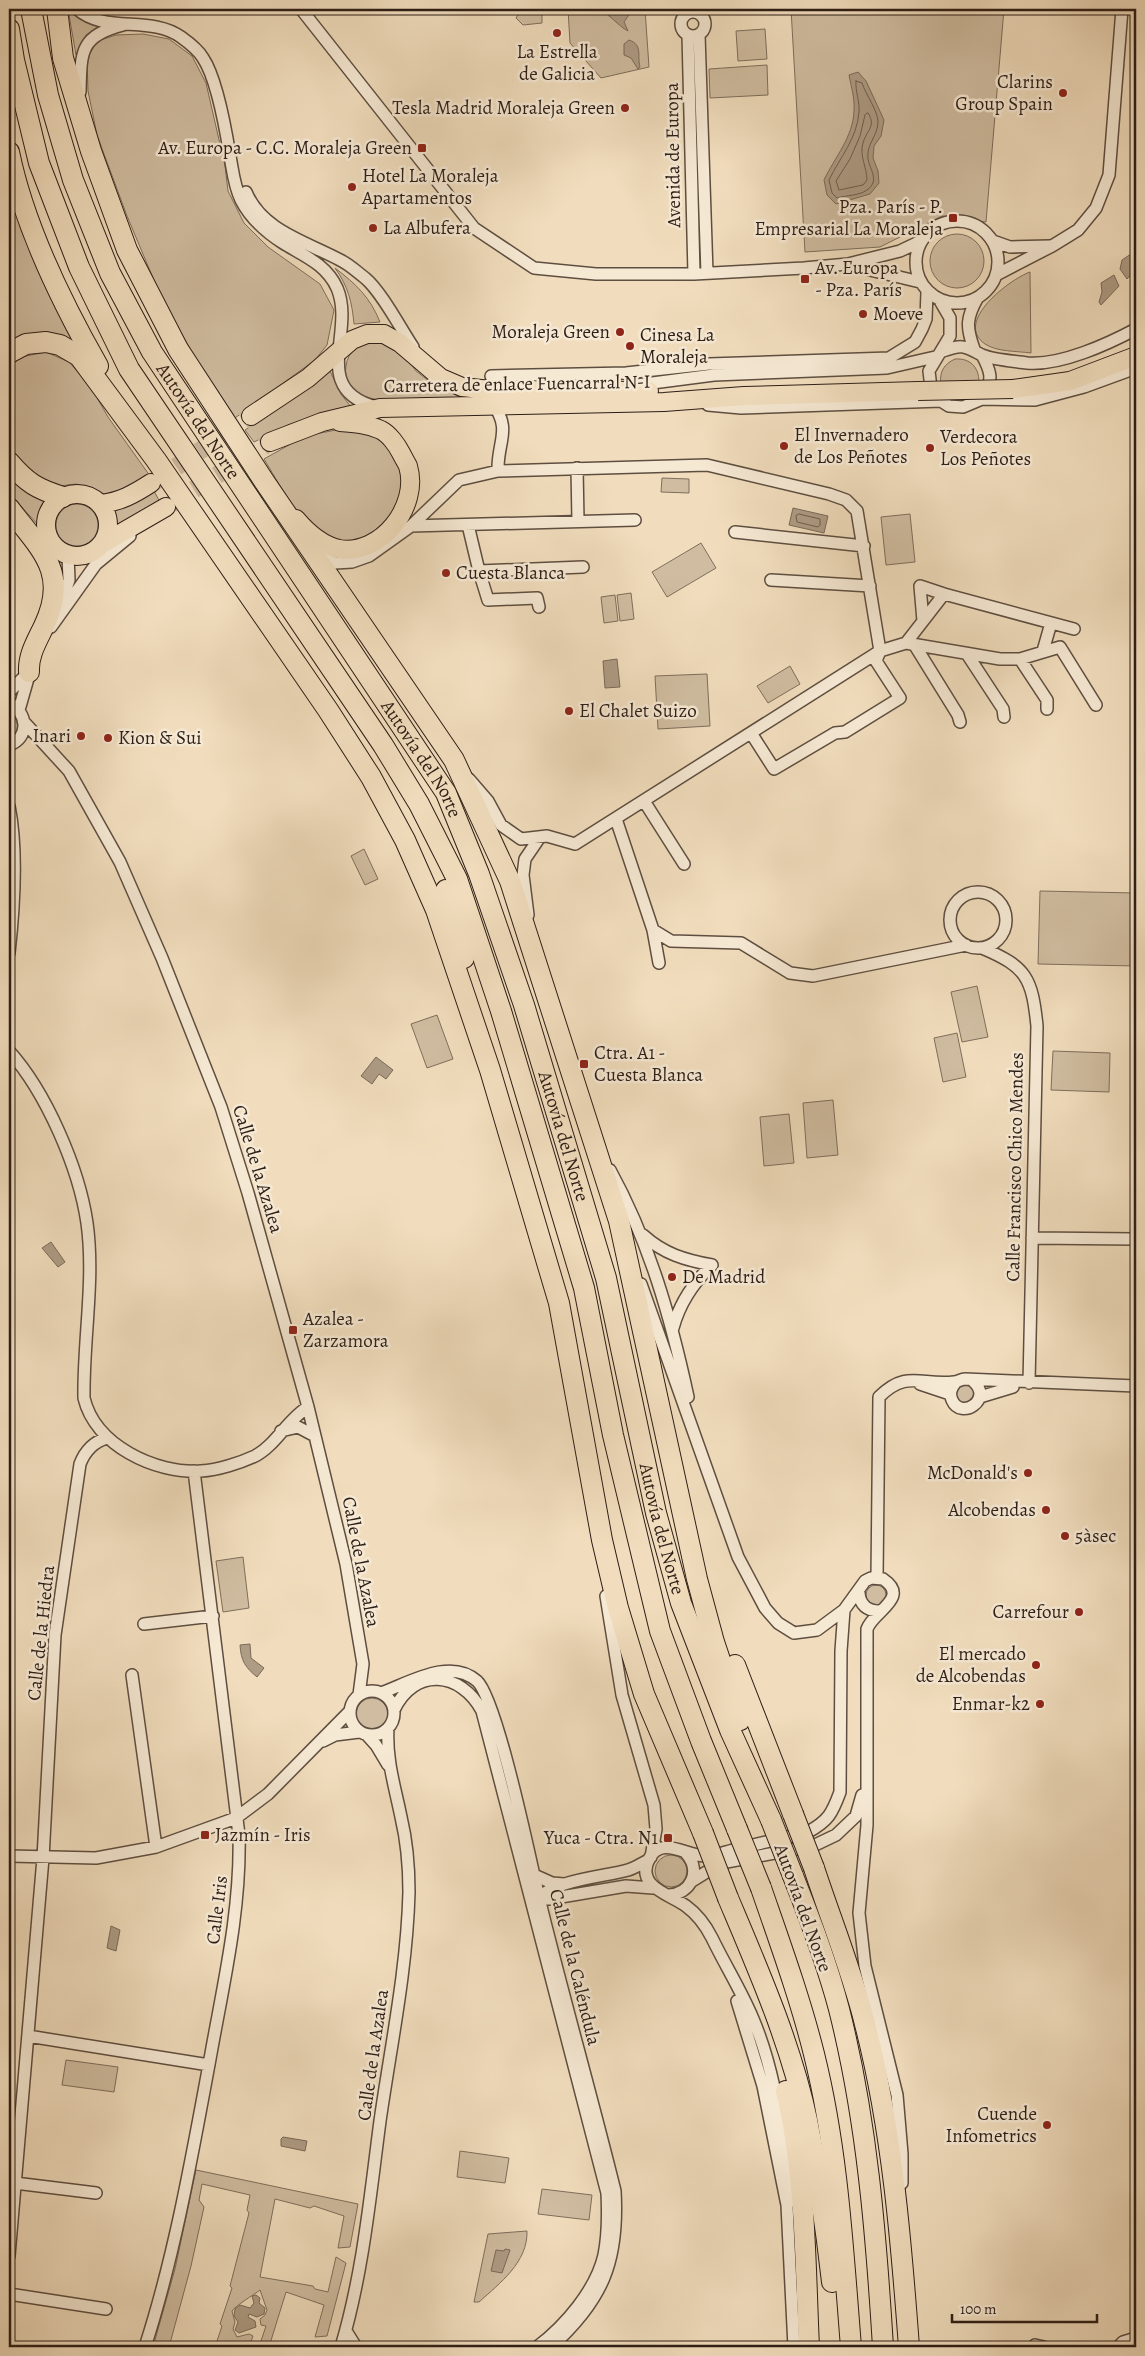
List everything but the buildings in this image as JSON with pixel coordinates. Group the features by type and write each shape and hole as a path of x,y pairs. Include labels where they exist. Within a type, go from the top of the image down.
{"highway":[{"name":"Autovía del Norte","path":"31,9 48,96 73,180 110,273 152,352 446,793 479,874 524,1005 606,1278 656,1513 681,1603 730,1730 770,1816 816,1937 838,2008 859,2104 875,2223 883,2347"},
{"path":"57,9 63,58 91,151 127,250 178,349 264,482 454,760 510,881 619,1221 697,1579 714,1642 759,1772 770,1816"},
{"path":"63,9 91,151"},
{"name":"Autovía del Norte","path":"9,29 14,60 39,163 79,267 129,369 383,745 419,804 457,879 501,1010 584,1288 613,1435 660,1631 701,1741 760,1888 798,1995 815,2055 838,2189 851,2347"},
{"path":"9,152 12,169 39,247 72,320 139,437"},
{"path":"9,353 26,344 46,342 60,345 79,356 139,437 328,710 371,777 405,840 436,910 490,1070 559,1303 602,1540 618,1608 644,1694 703,1833 781,2032 807,2119 826,2231 839,2347"},
{"path":"9,462 24,480 40,490 63,497"},
{"path":"9,500 17,510 48,536"},
{"path":"9,508 41,549 50,565 56,591 52,609 28,661 29,672"},
{"path":"446,793 462,809 519,933 594,1157 599,1171 606,1181"},
{"path":"419,804 453,910 490,1070"},
{"path":"681,1505 724,1637 814,1868 865,2023 881,2098 901,2240 909,2347"},
{"path":"754,1963 791,2112 802,2194 809,2347"}],"main road":[{"name":"Carretera de enlace Fuencarral N-I","path":"251,416 308,378 338,350 352,340 367,334 384,334 400,343 441,378 462,388 492,390 606,389 744,396"},
{"name":"Carretera de enlace Fuencarral N-I","path":"270,442 322,422 380,408 493,404 664,402 744,396 1013,388 1070,380 1136,359"},
{"name":"Carretera de enlace Fuencarral N-I","path":"264,482 306,530 322,542 339,549 360,548 376,541 392,528 404,510 409,490 408,467 397,447 383,431 359,423 322,422"},
{"path":"100,504 114,503 151,483"},
{"path":"102,544 107,534 108,524 106,513 100,504 89,496 76,494 63,497 52,507 46,521 48,536 52,544 68,555 80,556 92,552 102,544 166,507"}],"street":[{"path":"77,9 96,20 149,25 180,36 203,58 215,88 233,178 247,211 282,243 315,262 332,279 341,301 343,314 338,350 340,378 344,387 360,402 380,408"},
{"path":"301,9 472,226 534,268 590,274 694,274 848,264 900,251 921,241"},
{"path":"996,275 1052,246 1078,230 1096,208 1109,174 1122,9"},
{"path":"692,11 702,11 706,25 694,35 682,30 680,22 684,14 692,11"},
{"path":"80,92 81,61 87,42 104,30 130,23"},
{"name":"Avenida de Europa","path":"694,35 694,274"},
{"name":"Avenida de Europa","path":"694,35 707,273"},
{"path":"230,156 247,196 260,214 289,236 342,261 367,280 425,366"},
{"path":"491,376 626,373 709,364 889,358 915,342 926,319 924,287 915,261 921,241 930,230 941,224 966,221 978,226 993,241 998,254 996,275 989,288 978,297 958,303 939,299"},
{"path":"993,241 1010,247 1052,246"},
{"path":"848,264 924,287 939,299 950,318 950,336 929,371 931,388 941,401 949,406 963,407 982,399 1035,400 1084,387 1136,359"},
{"path":"978,297 968,320 969,333 978,352 990,370 990,385 982,399"},
{"path":"606,389 714,375 887,368 939,354 959,345 978,352 1030,363 1057,360 1110,343 1136,329"},
{"path":"664,402 741,408 941,401"},
{"path":"493,404 502,417 503,427 498,455 498,471"},
{"path":"306,530 324,558 335,563 352,562 369,556 411,526 459,480 498,471 707,465 846,500 857,511 864,546 880,651 876,660 900,698 845,732 835,732 774,769 751,733"},
{"path":"577,468 578,521"},
{"path":"50,628 96,564 166,507"},
{"path":"411,526 635,520"},
{"path":"468,525 488,600 537,598 539,607"},
{"path":"735,532 864,546"},
{"path":"19,710 29,672 56,615 69,580 68,555"},
{"path":"479,571 583,568"},
{"path":"771,580 870,586"},
{"path":"923,621 920,586 1074,629"},
{"path":"910,644 923,621 944,594"},
{"path":"1043,651 1051,623"},
{"path":"454,760 488,801 501,825 521,839 547,836 575,844 880,651 910,644 1000,660 1020,659 1060,647 1096,705"},
{"path":"910,644 958,715 960,722"},
{"path":"968,654 1004,708 1004,717"},
{"path":"1020,659 1047,700 1047,709"},
{"path":"9,692 29,672"},
{"path":"9,703 19,710 24,723 21,736 10,746"},
{"name":"Calle de la Azalea","path":"24,723 69,771 120,862 162,958 221,1107 248,1193 308,1407 346,1564 363,1664 359,1695"},
{"path":"644,801 684,864"},
{"path":"9,806 12,820 13,872 12,925 9,953"},
{"path":"616,819 653,930 658,963"},
{"path":"529,938 523,875 525,859 540,837"},
{"path":"653,930 671,941 740,943 790,974 813,976 932,953 966,945 982,948 992,944 1002,934 1006,922 1005,913 994,897 986,893 967,894 959,900 953,907 951,925 946,938 932,953"},
{"path":"951,925 959,940 966,945"},
{"name":"Calle Francisco Chico Mendes","path":"1002,934 1010,960 1030,984 1037,1026 1029,1383"},
{"name":"Calle Francisco Chico Mendes","path":"982,948 1010,960"},
{"path":"9,1051 26,1073 50,1112 81,1194 87,1224 88,1254 84,1398 94,1424 107,1438 126,1451 152,1462 194,1471 216,1468 256,1455 308,1407"},
{"path":"590,1133 642,1234 673,1328 698,1443"},
{"path":"619,1221 738,1557 765,1608 778,1623 794,1632 817,1630 844,1610 859,1593 866,1581 877,1577 888,1582 893,1595 889,1605 870,1620 867,1629 865,1786 867,1825 859,1913 865,1966 897,2095 902,2154 901,2240"},
{"path":"642,1234 652,1244 684,1260 712,1265 697,1279 678,1308 673,1328"},
{"path":"1032,1238 1136,1239"},
{"path":"877,1577 879,1397 892,1384 908,1380 956,1382 965,1379 1029,1383 1133,1385"},
{"path":"908,1380 950,1394"},
{"path":"973,1381 979,1389 980,1397"},
{"path":"956,1382 950,1394 954,1404 966,1409 975,1405 980,1397 998,1390 1029,1383"},
{"path":"281,1431 298,1427 315,1436"},
{"name":"Calle de la Hiedra","path":"9,2256 43,1858 55,1635 80,1464 87,1450 107,1438"},
{"name":"Calle Iris","path":"145,2347 156,2312 180,2213 234,1926 240,1875 239,1835 194,1471"},
{"path":"602,1540 601,1565 622,1695 654,1805 656,1829 646,1875 653,1888"},
{"path":"859,1593 860,1599 867,1609 880,1611"},
{"path":"539,1898 546,1891 566,1884 630,1870 660,1850 670,1847 686,1853 707,1856 808,1832 822,1824 833,1812 840,1792 841,1651 844,1610"},
{"path":"144,1624 212,1616"},
{"name":"Calle de la Azalea","path":"363,1664 380,1693"},
{"name":"Calle de la Caléndula","path":"380,1693 425,1676 453,1670 467,1675 482,1687 491,1706 533,1892 539,1898 543,1927 607,2193 608,2218 604,2255 590,2287 567,2318 537,2347"},
{"path":"132,1675 156,1847"},
{"name":"Calle de la Caléndula","path":"394,1710 402,1695 409,1688 437,1678 461,1686 477,1701 485,1720 530,1875 532,1907 543,1927 615,2191 617,2220 612,2257 601,2288 580,2320 552,2347"},
{"path":"9,1856 96,1858 156,1847 236,1818 268,1794 315,1746 350,1711 359,1695 366,1692 380,1693 392,1703 394,1710 392,1722 382,1733 335,1735 315,1746"},
{"path":"350,1711 352,1723 363,1733"},
{"name":"Calle de la Azalea","path":"341,2347 346,2331 371,2202 380,2119 402,1982 408,1906 408,1859 402,1818 389,1767 388,1728"},
{"name":"Calle de la Azalea","path":"363,1733 376,1745 389,1767"},
{"path":"668,1895 682,1892 692,1881 721,1863 813,1846 836,1834 856,1816 865,1786"},
{"path":"686,1853 693,1863 692,1881"},
{"path":"530,1875 552,1883 566,1884"},
{"path":"539,1898 568,1897 626,1886 653,1888 668,1895 698,1918 711,1936 753,2020 771,2078 805,2267"},
{"path":"543,1927 552,1910 568,1897"},
{"path":"723,1962 747,2029 763,2086 787,2205 794,2347"},
{"path":"28,2036 209,2064"},
{"path":"15,2183 96,2193"},
{"path":"9,2294 106,2309"},
{"path":"346,2331 356,2347"},
{"path":"1118,2347 1129,2339 1136,2338"}],"shaded area":[{"path":"68,9 100,25 86,35 76,55"},
{"path":"521,9 542,9 542,23 523,25 516,18"},
{"path":"568,9 645,9 649,67 601,78 570,43"},
{"path":"791,9 1004,9 986,222 942,216 880,247 805,252"},
{"path":"765,29 767,59 738,61 736,31"},
{"path":"143,34 169,39 192,56 206,83 225,166 228,191 244,223 268,247 320,284 334,310 327,345 315,360 235,418 205,374 164,304 127,216 97,135 88,91 87,59 97,41 116,35"},
{"path":"767,65 768,95 710,98 709,69"},
{"path":"9,190 75,343 9,344"},
{"path":"957,234 967,236 976,242 982,251 984,261 982,271 976,280 967,286 957,288 947,286 938,280 932,271 930,261 932,251 938,242 947,236"},
{"path":"335,268 362,292 372,305 380,322 354,324 349,294"},
{"path":"1030,272 1031,353 990,347 977,335 976,324 980,313 999,292 1010,283"},
{"path":"374,339 403,353 416,371 434,385 460,397 390,401 371,398 356,392 347,382 347,360 356,348"},
{"path":"46,352 69,362 91,387 108,417 150,476 128,489 108,495 76,484 51,487 18,459 9,443 9,368 21,357"},
{"path":"955,359 965,360 973,364 979,377 979,382 941,384 943,369"},
{"path":"330,371 341,394 351,407 290,424 254,442 245,430"},
{"path":"336,430 365,432 381,438 397,460 403,481 399,500 389,520 373,535 355,542 334,538 313,527 289,500 264,459 305,436"},
{"path":"9,469 50,500 43,509 40,527 9,493"},
{"path":"662,478 689,479 689,493 661,492"},
{"path":"154,491 160,502 115,533 113,510 131,505"},
{"path":"81,504 89,507 95,513 98,525 95,537 89,543 73,546 65,543 59,537 56,521 59,513 65,507"},
{"path":"910,514 915,562 886,565 881,517"},
{"path":"701,543 716,568 667,597 652,572"},
{"path":"631,593 634,619 620,621 617,595"},
{"path":"615,595 618,621 604,623 601,597"},
{"path":"790,666 800,684 768,703 757,686"},
{"path":"707,674 710,726 658,729 655,676"},
{"path":"9,713 17,722 17,730 9,739"},
{"path":"364,849 378,879 365,885 351,856"},
{"path":"1040,891 1136,893 1136,966 1038,964"},
{"path":"977,986 988,1037 962,1042 951,992"},
{"path":"437,1015 453,1059 427,1068 411,1024"},
{"path":"957,1033 966,1077 943,1082 934,1038"},
{"path":"1053,1051 1110,1053 1109,1092 1051,1090"},
{"path":"833,1100 838,1155 807,1158 803,1103"},
{"path":"789,1114 794,1163 764,1166 760,1117"},
{"path":"965,1385 973,1390 974,1394 969,1402 965,1403 957,1398 956,1394 961,1386"},
{"path":"243,1557 249,1608 223,1612 216,1561"},
{"path":"872,1585 880,1585 886,1591 886,1599 880,1605 872,1605 866,1599 866,1591"},
{"path":"372,1698 378,1699 383,1703 387,1708 387,1720 383,1725 378,1729 372,1730 366,1729 361,1725 357,1720 356,1714 357,1708 361,1703 366,1699"},
{"path":"671,1855 683,1859 687,1871 683,1883 671,1887 659,1883 655,1871 659,1859"},
{"path":"66,2060 118,2067 114,2092 62,2085"},
{"path":"460,2151 509,2158 505,2183 457,2177"},
{"path":"196,2170 358,2204 350,2247 338,2248 344,2216 314,2206 310,2208 275,2199 260,2277 313,2286 315,2289 328,2292 336,2257 346,2263 327,2336 315,2337 324,2305 286,2292 269,2347 259,2347 266,2326 261,2325 260,2319 267,2310 260,2290 232,2311 235,2322 233,2329 237,2337 249,2334 253,2336 249,2347 215,2347 222,2326 220,2324 232,2288 230,2286 249,2213 247,2210 250,2195 202,2184 199,2200 204,2207 191,2266 169,2347 153,2347 175,2269"},
{"path":"542,2189 592,2195 589,2220 538,2214"},
{"path":"527,2231 526,2242 518,2262 496,2287 479,2302 474,2302 488,2234"}],"water":[{"path":"575,9 633,9 624,22 628,31 603,12 600,11 594,14"},
{"path":"629,40 636,45 639,51 640,67 638,69 631,58 624,55 624,44"},
{"path":"858,72 866,81 884,120 881,136 874,146 873,158 878,171 879,183 870,194 836,204 827,195 824,180 843,147 850,130 854,106 849,75"},
{"path":"1131,254 1136,261 1136,268 1131,271 1127,279 1120,269 1122,260"},
{"path":"1114,275 1119,286 1101,305 1099,302 1102,292 1101,283"},
{"path":"793,508 828,516 824,533 789,525"},
{"path":"617,659 620,687 605,688 603,661"},
{"path":"376,1057 393,1070 386,1079 379,1074 372,1084 361,1076"},
{"path":"51,1242 65,1262 58,1267 42,1248"},
{"path":"250,1644 251,1658 264,1668 257,1677 249,1670 241,1655 240,1645"},
{"path":"111,1926 120,1930 116,1951 107,1948"},
{"path":"283,2137 307,2141 305,2151 281,2146 281,2139"},
{"path":"505,2249 510,2250 502,2273 491,2271 496,2250 504,2251"},
{"path":"256,2295 260,2298 259,2303 265,2308 264,2314 257,2317 249,2314 248,2317 255,2321 256,2327 239,2333 235,2330 238,2322 234,2316 235,2309 240,2305 250,2308 254,2303 252,2296"}],"tunnel":[{"path":"154,482 251,416"},
{"path":"171,504 270,442"}],"place":[{"name":"La Estrella de Galicia","path":"557,33"},
{"name":"Clarins Group Spain","path":"1063,93"},
{"name":"Tesla Madrid Moraleja Green","path":"625,108"},
{"name":"Av. Europa - C.C. Moraleja Green","path":"422,148"},
{"name":"Hotel La Moraleja Apartamentos","path":"352,187"},
{"name":"Pza. París - P. Empresarial La Moraleja","path":"953,218"},
{"name":"La Albufera","path":"373,228"},
{"name":"Av. Europa - Pza. París","path":"805,279"},
{"name":"Moeve","path":"863,314"},
{"name":"Moraleja Green","path":"620,332"},
{"name":"Cinesa La Moraleja","path":"630,346"},
{"name":"El Invernadero de Los Peñotes","path":"784,446"},
{"name":"Verdecora Los Peñotes","path":"930,448"},
{"name":"Cuesta Blanca","path":"446,573"},
{"name":"El Chalet Suizo","path":"569,711"},
{"name":"Inari","path":"81,736"},
{"name":"Kion & Sui","path":"108,738"},
{"name":"Ctra. A1 - Cuesta Blanca","path":"584,1064"},
{"name":"De Madrid","path":"672,1277"},
{"name":"Azalea - Zarzamora","path":"293,1330"},
{"name":"McDonald's","path":"1028,1473"},
{"name":"Alcobendas","path":"1046,1510"},
{"name":"5àsec","path":"1065,1536"},
{"name":"Carrefour","path":"1079,1612"},
{"name":"El mercado de Alcobendas","path":"1036,1665"},
{"name":"Enmar-k2","path":"1040,1704"},
{"name":"Jazmín - Iris","path":"205,1835"},
{"name":"Yuca - Ctra. N1","path":"668,1838"},
{"name":"Cuende Infometrics","path":"1047,2125"}]}
